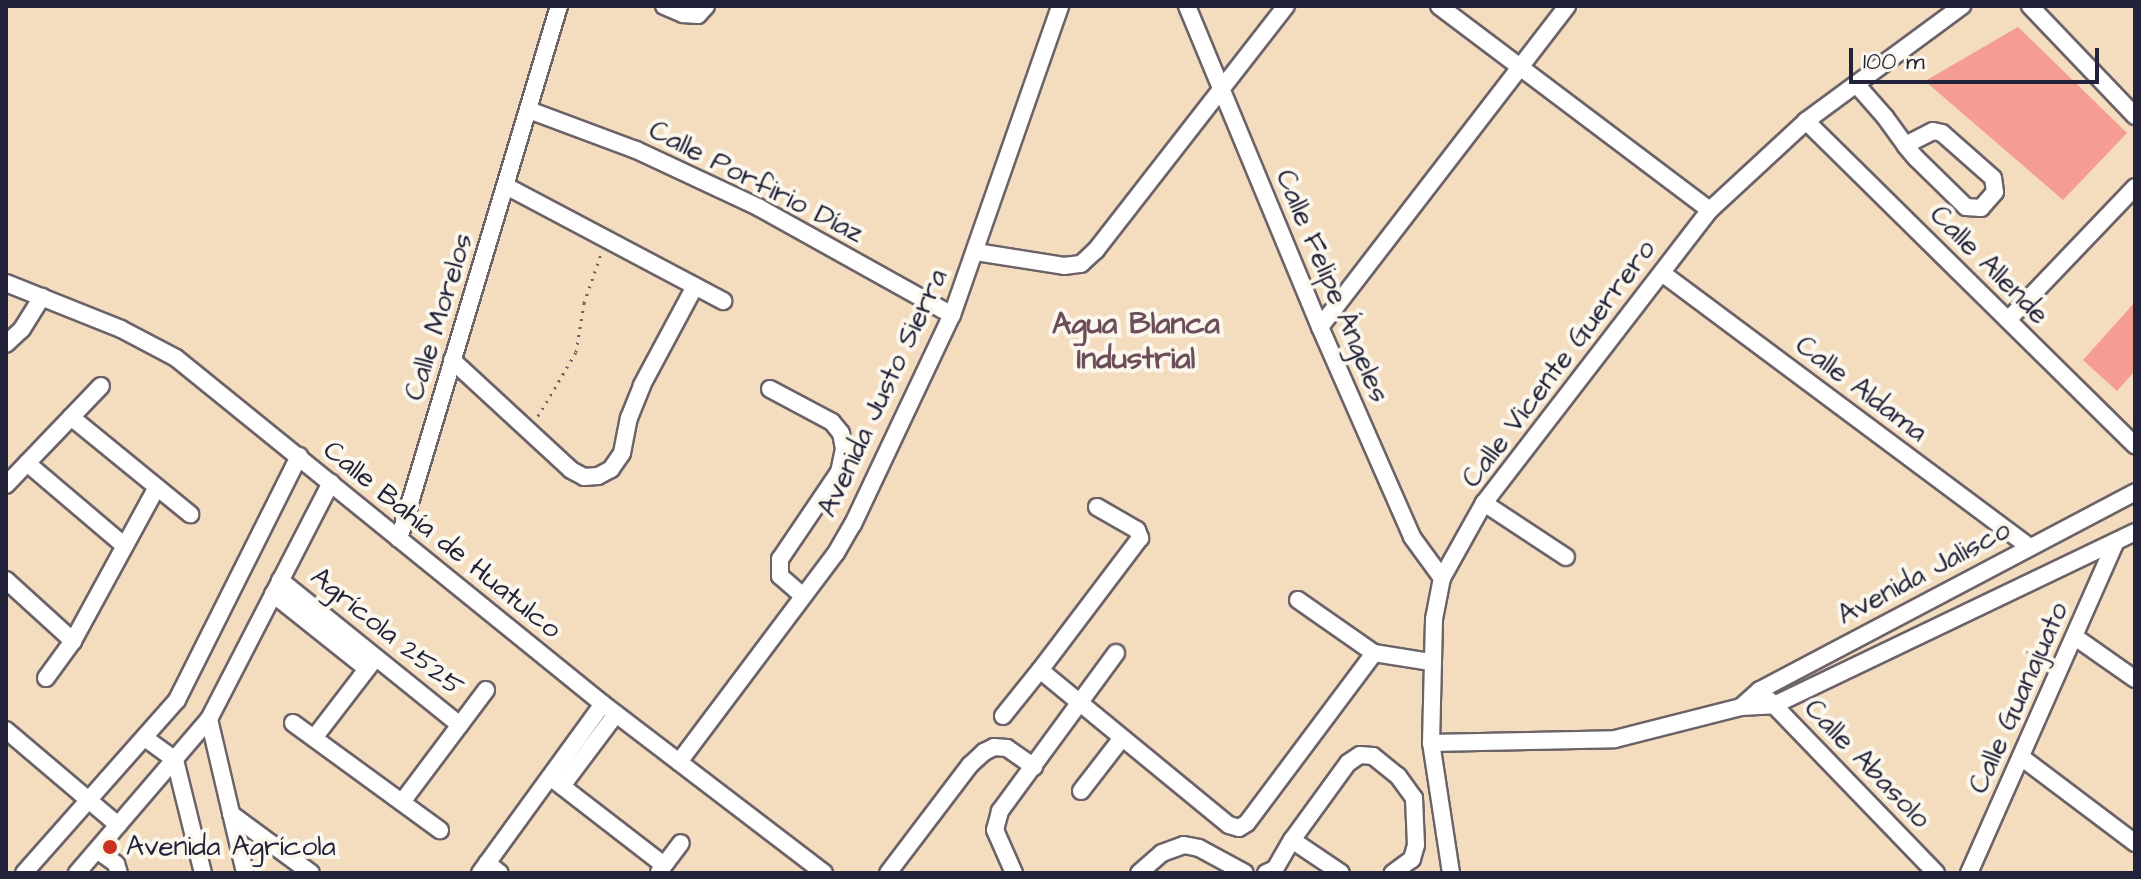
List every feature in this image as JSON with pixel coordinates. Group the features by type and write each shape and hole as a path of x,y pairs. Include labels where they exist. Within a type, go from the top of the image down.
{"street":[{"name":"Calle Morelos","path":"399,539 559,6"},
{"path":"664,6 683,14 698,15 706,6"},
{"name":"Avenida Justo Sierra","path":"679,762 836,553 853,524 952,315 1060,6"},
{"name":"Calle Felipe Ángeles","path":"1187,6 1320,327 1412,537 1442,578"},
{"path":"976,252 1064,266 1081,264 1096,250 1286,6"},
{"path":"1439,6 1710,210"},
{"path":"1320,327 1567,6"},
{"name":"Calle Vicente Guerrero","path":"1451,873 1431,743 1431,662 1442,578 1484,503 1710,210 1806,121 1962,6"},
{"path":"2030,6 2135,116"},
{"path":"1856,84 1905,145 1966,207 1981,208 1995,192 1993,178 1942,133 1933,131 1905,145"},
{"name":"Calle Porfirio Díaz","path":"529,110 636,150 758,207 952,315"},
{"name":"Calle Allende","path":"1806,121 2135,446"},
{"path":"506,186 723,301"},
{"path":"2008,320 2135,187"},
{"name":"Calle Aldama","path":"1662,273 2029,547"},
{"name":"Calle Bahía de Huatulco","path":"6,283 121,329 176,358 679,762 805,868 824,873"},
{"path":"452,360 571,470 584,477 598,476 611,469 622,453 629,418 642,385 695,286"},
{"path":"6,344 22,329 42,297"},
{"path":"6,485 101,386"},
{"path":"770,389 832,422 841,433 844,449 839,472 780,559 780,576 802,595"},
{"path":"71,417 190,514"},
{"path":"24,873 177,700 299,456"},
{"path":"27,463 125,546"},
{"path":"77,873 209,719 331,483"},
{"path":"46,678 73,641 157,487"},
{"name":"Avenida Jalisco","path":"1741,707 1760,690 2135,492"},
{"path":"1484,503 1566,557"},
{"path":"1003,716 1140,538 1137,530 1097,507"},
{"name":"Avenida Jalisco","path":"1431,743 1615,739 1741,707 1774,705 2135,532"},
{"name":"Calle Guanajuato","path":"1969,873 2115,544"},
{"path":"6,580 73,641"},
{"name":"Agrícola 2525","path":"277,587 371,663 460,725"},
{"path":"1952,588 1968,613"},
{"path":"1298,600 1374,653 1431,662"},
{"path":"2075,637 2135,679"},
{"path":"1014,873 995,830 1000,811 1116,653"},
{"path":"1040,670 1229,825 1239,828 1247,823 1374,653"},
{"path":"314,738 371,663"},
{"path":"402,802 486,690"},
{"name":"Calle Abasolo","path":"1760,690 1936,873"},
{"path":"489,870 610,709"},
{"path":"209,719 245,873"},
{"path":"293,723 440,830"},
{"path":"6,730 118,825"},
{"path":"145,738 175,760 203,873"},
{"path":"1081,791 1122,738"},
{"path":"888,873 970,765 984,752 994,747 1007,748 1034,767"},
{"path":"1274,872 1292,840 1348,763 1360,755 1373,756 1398,776 1414,798 1416,845 1412,859 1393,873"},
{"path":"2021,757 2135,843"},
{"path":"556,781 661,869 681,843"},
{"path":"231,814 311,873"},
{"path":"1292,840 1341,873"},
{"path":"1139,873 1162,853 1184,845 1199,848 1245,873"},
{"path":"97,850 116,864 119,873"}],"path":[{"path":"529,432 576,352 584,303 607,239"}],"building":[{"path":"2018,27 2127,133 2063,200 1925,81"},
{"path":"2135,302 2135,371 2117,391 2083,360"}],"place":[{"name":"Avenida Agrícola","path":"110,847"}],"district":[{"name":"Agua Blanca Industrial","path":"1136,341"}]}
